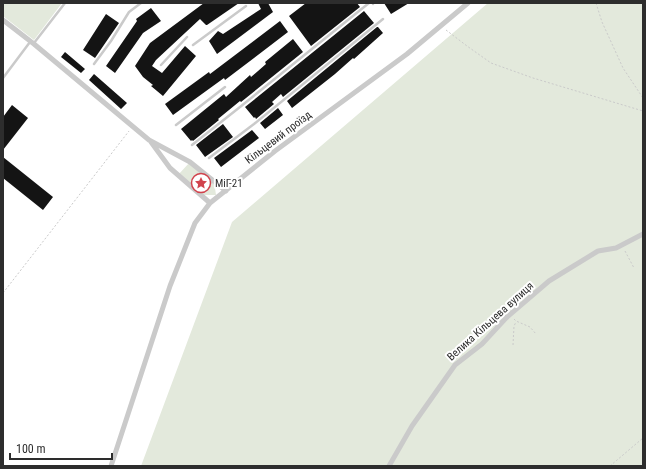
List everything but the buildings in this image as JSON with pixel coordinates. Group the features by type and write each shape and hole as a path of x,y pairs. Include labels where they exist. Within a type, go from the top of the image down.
{"street":[{"name":"Кільцевий проїзд","path":"111,466 170,286 195,223 210,203 275,151 407,54 468,3"},
{"path":"3,20 149,140 170,168 210,203"},
{"path":"149,140 190,162 226,191"},
{"name":"Велика Кільцева вулиця","path":"388,466 412,426 455,365 482,344 509,314 549,281 598,251 616,248 643,234"}],"lane":[{"path":"3,78 65,3"},
{"path":"94,64 111,42 130,12 141,3"},
{"path":"192,145 368,3"},
{"path":"193,45 246,6"},
{"path":"209,158 254,124 383,19"},
{"path":"161,65 187,37"},
{"path":"176,125 225,87"}],"path":[{"path":"596,3 602,22 623,68 643,98"},
{"path":"446,31 491,63 533,78 643,111"},
{"path":"3,293 133,126"},
{"path":"622,245 634,268"},
{"path":"509,314 516,321 530,327 536,334"},
{"path":"513,345 514,326 516,321"},
{"path":"610,466 643,438"}],"shaded area":[{"path":"3,3 62,3 34,40 3,16"},
{"path":"488,3 643,3 643,466 141,466 232,222"},
{"path":"190,162 214,181 216,195 201,195 178,175"}],"place":[{"name":"МіГ-21","path":"201,183"}]}
